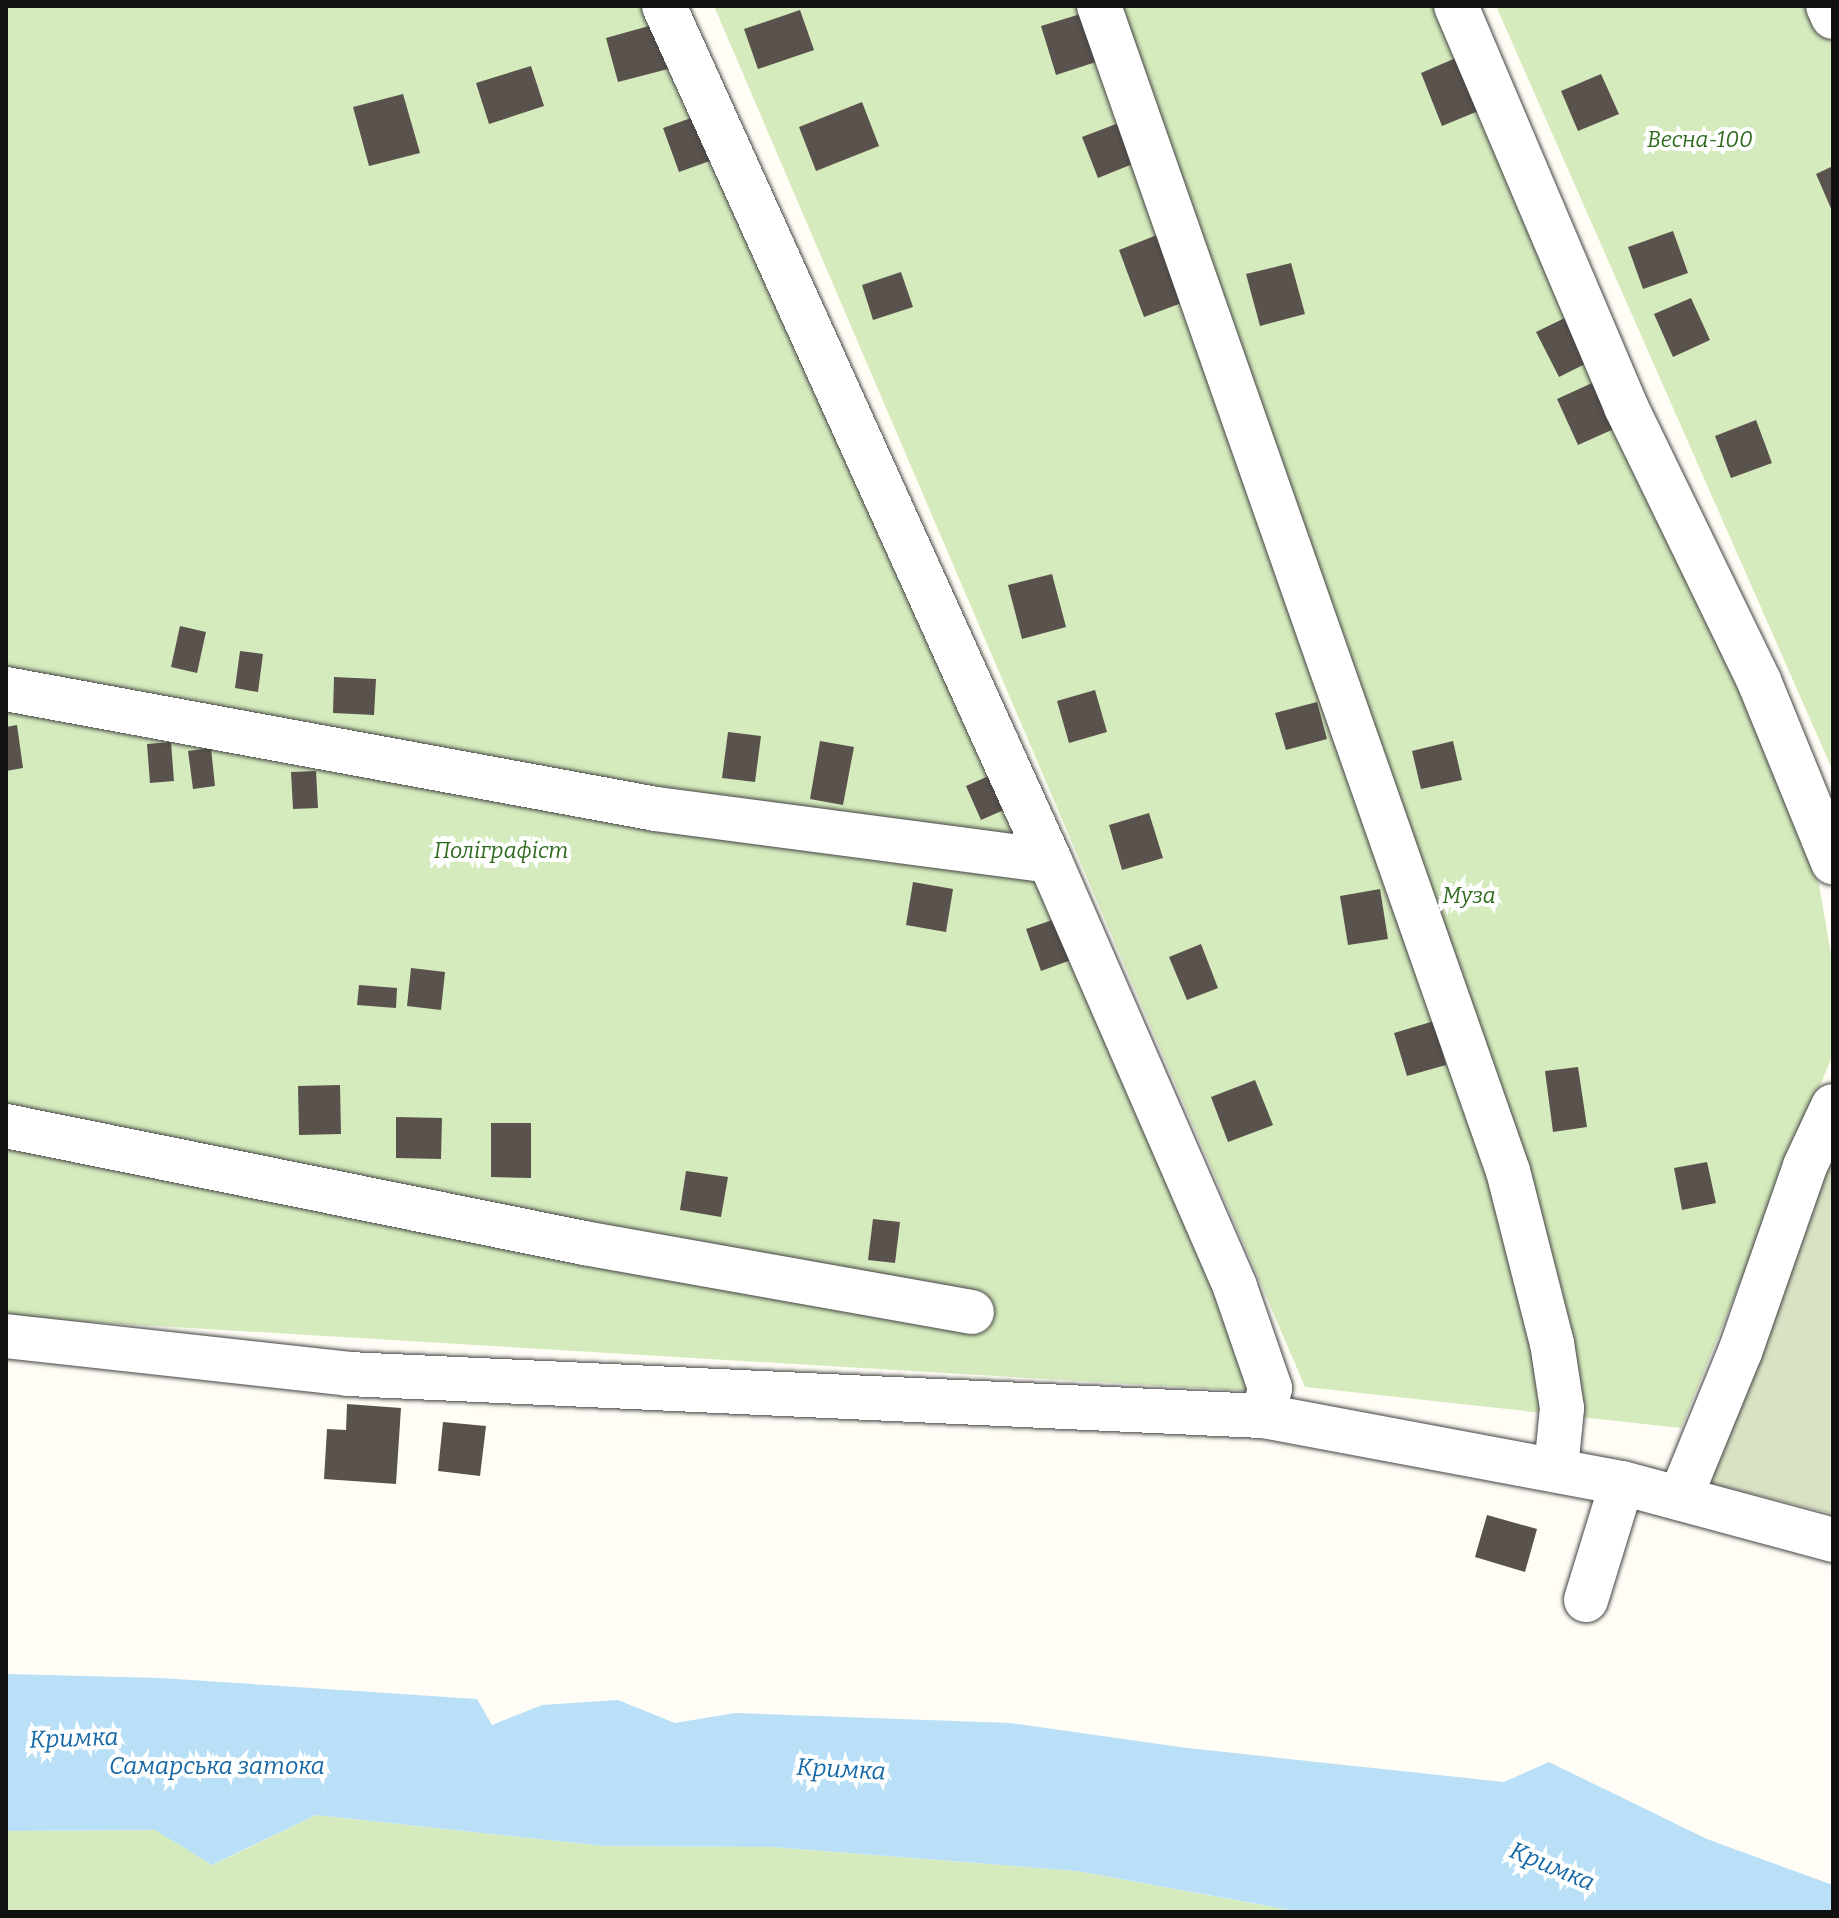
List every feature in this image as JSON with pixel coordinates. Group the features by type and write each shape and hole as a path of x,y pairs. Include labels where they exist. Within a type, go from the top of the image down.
{"street":[{"path":"664,6 1050,861 1235,1287 1270,1388 1263,1416"},
{"path":"1099,6 1508,1171 1552,1343 1562,1408 1556,1469"},
{"path":"1456,6 1626,407 1759,681 1833,862"},
{"path":"1828,6 1833,17"},
{"path":"6,689 656,809 1050,861"},
{"path":"1680,1498 1740,1352 1805,1166 1833,1106"},
{"path":"6,1126 584,1243 972,1312"},
{"path":"6,1336 348,1374 1263,1416 1622,1483 1833,1540"},
{"path":"1586,1600 1622,1483"}],"green space":[{"name":"Поліграфіст","path":"6,6 660,6 1222,1270 1248,1391 6,1317"},
{"name":"Муза","path":"714,6 1458,6 1805,805 1833,965 1833,1054 1681,1428 1305,1387"},
{"name":"Весна-100","path":"1496,6 1833,6 1833,771"},
{"path":"1833,1152 1833,1514 1709,1483"},
{"path":"316,1815 604,1846 772,1847 1077,1871 1294,1911 1327,1912 6,1912 6,1831 155,1830 213,1865"}],"water":[{"name":"Самарська затока","path":"6,1674 161,1678 477,1699 492,1725 542,1705 618,1700 675,1723 735,1713 1010,1723 1187,1748 1504,1782 1549,1762 1707,1839 1833,1885 1833,1912 1295,1911 1077,1871 772,1847 604,1846 316,1815 212,1865 155,1830 6,1831"}],"building":[{"path":"800,10 814,50 758,69 744,29"},
{"path":"1084,13 1099,61 1056,75 1041,26"},
{"path":"656,24 668,69 618,82 606,38"},
{"path":"1465,54 1488,107 1442,126 1421,73"},
{"path":"531,66 544,106 489,124 476,83"},
{"path":"1601,74 1619,114 1578,131 1561,91"},
{"path":"403,94 420,153 369,166 353,107"},
{"path":"862,102 879,146 816,171 799,127"},
{"path":"705,113 721,157 679,172 663,128"},
{"path":"1129,119 1145,159 1098,178 1082,137"},
{"path":"1833,166 1833,213 1816,174"},
{"path":"1673,231 1688,273 1643,289 1628,247"},
{"path":"1162,233 1187,301 1144,317 1119,250"},
{"path":"1291,263 1305,314 1260,326 1246,274"},
{"path":"901,272 913,307 873,320 862,285"},
{"path":"1691,298 1710,340 1673,357 1654,314"},
{"path":"1575,313 1597,358 1559,377 1536,332"},
{"path":"1603,378 1625,424 1578,445 1557,399"},
{"path":"1756,420 1772,463 1731,478 1715,436"},
{"path":"1052,574 1066,627 1022,639 1008,585"},
{"path":"180,626 206,632 197,673 171,667"},
{"path":"240,651 263,654 258,692 235,688"},
{"path":"334,677 376,679 374,715 333,713"},
{"path":"1095,690 1107,732 1069,743 1057,701"},
{"path":"1317,702 1327,739 1286,750 1275,713"},
{"path":"17,725 23,768 6,771 6,727"},
{"path":"728,732 761,736 755,782 722,778"},
{"path":"820,741 854,747 843,805 810,799"},
{"path":"1453,741 1462,780 1421,789 1412,751"},
{"path":"171,742 174,781 150,783 147,744"},
{"path":"211,748 215,786 193,789 188,751"},
{"path":"316,771 318,808 293,809 291,772"},
{"path":"991,775 1006,809 981,820 966,786"},
{"path":"1149,813 1163,858 1122,870 1109,825"},
{"path":"913,882 953,889 946,932 906,925"},
{"path":"1380,889 1388,939 1348,945 1340,896"},
{"path":"1067,915 1082,956 1041,971 1026,929"},
{"path":"1201,944 1218,988 1187,1000 1169,957"},
{"path":"411,968 445,972 441,1010 407,1006"},
{"path":"359,985 397,988 396,1008 357,1005"},
{"path":"1434,1021 1446,1065 1407,1076 1394,1033"},
{"path":"1578,1067 1587,1127 1553,1132 1545,1071"},
{"path":"1255,1080 1273,1125 1228,1142 1211,1097"},
{"path":"340,1085 341,1134 299,1135 298,1086"},
{"path":"396,1117 442,1118 441,1159 396,1158"},
{"path":"491,1123 531,1123 531,1178 491,1177"},
{"path":"1707,1162 1716,1203 1682,1210 1674,1168"},
{"path":"686,1171 728,1177 721,1217 680,1210"},
{"path":"873,1219 900,1222 895,1263 868,1260"},
{"path":"347,1404 401,1408 396,1484 324,1479 327,1429 346,1430"},
{"path":"443,1422 486,1426 480,1476 438,1471"},
{"path":"1487,1515 1537,1529 1525,1572 1475,1557"}],"water label":[{"name":"Кримка","path":"74,1739"},
{"name":"Кримка","path":"841,1770"},
{"name":"Кримка","path":"1552,1867"}]}
